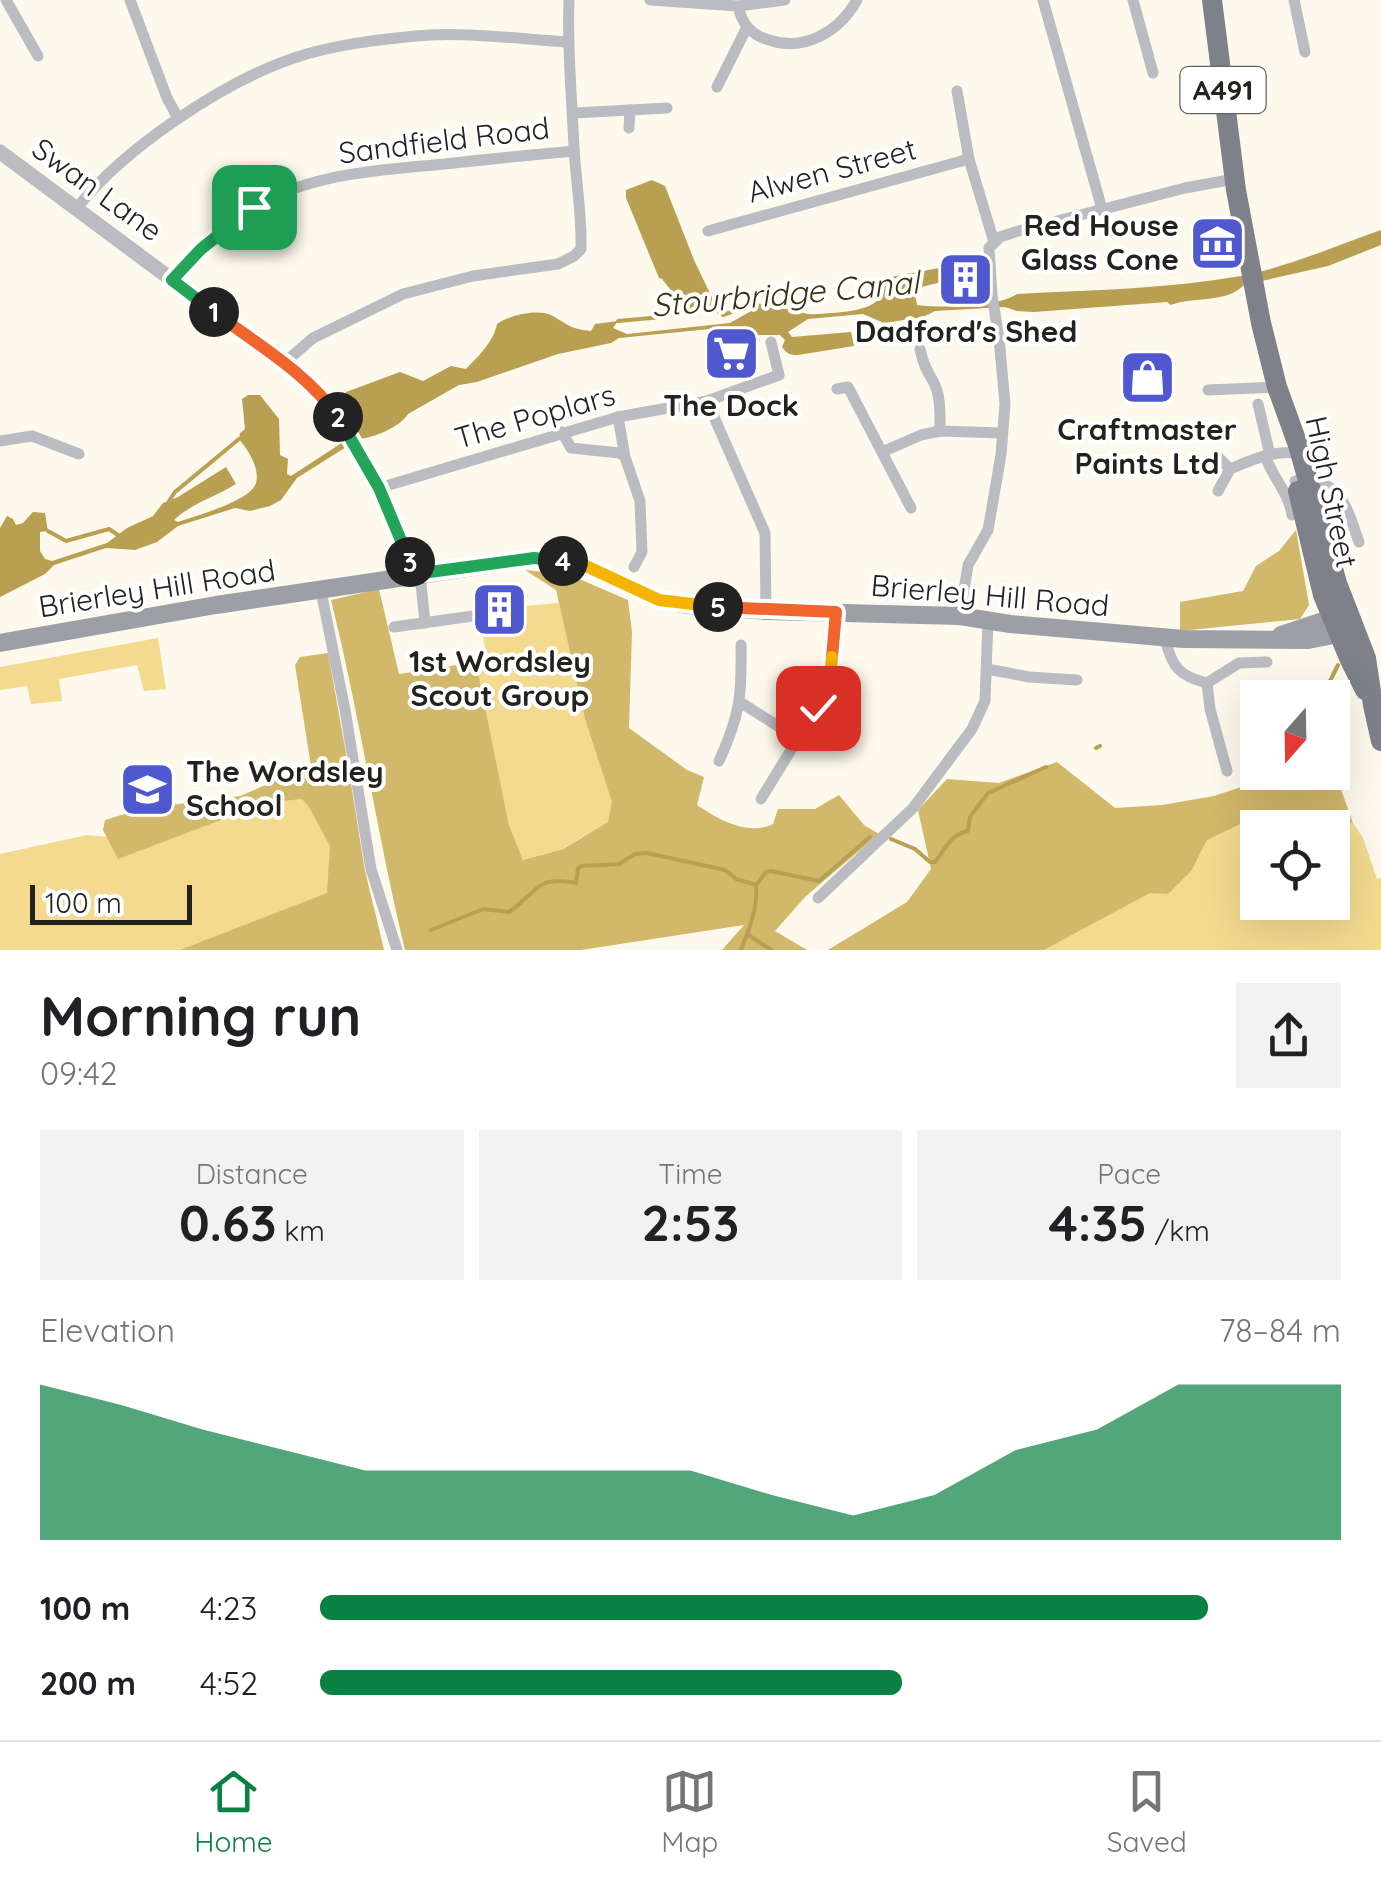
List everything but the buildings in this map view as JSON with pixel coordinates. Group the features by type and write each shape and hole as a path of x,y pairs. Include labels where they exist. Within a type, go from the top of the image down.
{"highway":[{"name":"A491","path":"1212,0 1234,180"},
{"name":"High Street","path":"1234,180 1279,394 1283,450 1302,482 1337,583 1341,624"},
{"name":"High Street","path":"1302,482 1297,514 1322,590 1366,658 1381,740"}],"main road":[{"name":"Brierley Hill Road","path":"0,643 216,605 534,558 586,566 659,600 689,605 960,616 1174,639 1308,640 1341,624"}],"street":[{"path":"6,0 38,56"},
{"path":"130,0 178,118"},
{"path":"284,363 313,338 402,294 473,276 558,264 581,250 582,214 567,42 569,0"},
{"path":"650,0 738,6 785,0"},
{"path":"738,6 747,27 760,38 796,44 813,40 840,21 857,0"},
{"path":"1043,0 1102,209"},
{"path":"1134,0 1152,73"},
{"path":"1294,0 1305,52"},
{"path":"717,87 747,27"},
{"path":"76,208 94,186 178,118 292,59 324,50 416,36 567,42"},
{"path":"957,90 969,158 994,242"},
{"path":"574,113 667,108"},
{"path":"629,128 630,110"},
{"name":"Sandfield Road","path":"172,280 232,223 254,207 290,190 349,175 574,151"},
{"name":"Swan Lane","path":"0,152 284,363 319,394 344,425 379,488"},
{"name":"Alwen Street","path":"708,231 969,158"},
{"path":"960,616 968,565 988,530 1001,455 1005,404 989,248 1000,236 1185,188 1234,180"},
{"name":"The Poplars","path":"379,488 618,417 707,401 778,376 771,342"},
{"path":"920,349 928,375 939,380 940,431"},
{"path":"837,389 848,386 912,508"},
{"path":"1208,390 1279,394"},
{"path":"707,401 764,532 766,611"},
{"path":"1258,404 1283,450"},
{"path":"618,417 625,457 640,500 642,552 634,567"},
{"path":"882,452 940,431 1001,433"},
{"path":"562,432 571,448 620,453 625,457"},
{"path":"0,441 32,436 79,454"},
{"path":"1218,490 1230,469 1283,450"},
{"path":"1283,450 1272,474 1297,514"},
{"path":"1217,456 1230,469"},
{"path":"1302,482 1325,484 1342,498 1359,542"},
{"path":"379,488 418,574 425,623"},
{"path":"321,590 371,869 397,950"},
{"path":"761,799 826,690 836,612"},
{"path":"394,628 473,616"},
{"path":"818,898 913,808 972,729 984,701 988,620"},
{"path":"1174,639 1174,664 1188,678 1208,683 1239,663 1267,662"},
{"path":"719,761 740,702 741,645"},
{"path":"987,669 1077,680"},
{"path":"1208,683 1210,709 1226,771"},
{"path":"740,702 798,739"}],"shaded area":[{"path":"652,180 665,186 694,260 723,315 701,308 682,310 680,302 659,278 626,198 626,190"},
{"path":"1381,230 1381,245 1328,266 1244,285 1228,295 1171,305 1167,302 1034,312 1005,307 935,311 923,317 884,323 863,314 808,319 788,332 792,337 851,332 854,346 798,355 789,354 782,347 785,340 780,335 754,335 730,327 619,338 558,354 459,385 408,414 393,428 359,439 297,478 281,500 270,506 250,511 235,508 178,526 157,542 135,550 106,548 54,565 45,574 0,597 0,528 7,516 16,525 33,512 45,513 48,531 40,532 40,551 52,561 107,543 153,516 163,503 226,467 236,484 174,520 222,507 244,496 256,483 255,465 239,439 245,429 242,399 248,395 260,395 279,419 280,455 288,459 287,474 291,476 357,433 346,409 346,392 400,372 423,381 451,366 466,369 489,343 497,324 516,315 547,314 574,328 591,331 595,324 618,321 613,328 627,334 730,323 760,306 797,303 808,314 841,312 875,302 881,296 885,278 966,263 974,271 972,274 914,289 917,305 969,306 1017,294 1157,286 1241,276 1294,262"},
{"path":"1296,530 1309,605 1300,619 1180,631 1180,602 1243,591 1256,566 1279,551"},
{"path":"525,570 570,575 628,600 632,632 629,728 687,770 704,777 697,805 724,821 754,828 773,824 778,809 815,809 839,795 864,825 879,834 806,896 775,931 807,950 722,950 744,925 581,950 405,950 331,600 379,589 399,674 476,662 509,825 523,860 563,849 608,822 612,802 585,719 556,590"},
{"path":"482,600 486,623 520,619 523,606 559,603 585,719 613,802 608,822 562,849 523,860 509,825 476,662 487,660 477,601"},
{"path":"158,638 166,689 144,691 137,665 59,679 62,701 31,704 27,686 0,690 0,667"},
{"path":"328,653 365,871 384,950 180,950 327,893 330,846 309,807 302,799 266,803 118,859 103,830 105,820 141,809 240,796 311,766 295,665 300,657"},
{"path":"1057,762 1115,808 1162,805 1240,787 1341,790 1348,810 1240,810 1240,824 1207,840 1192,870 1168,894 1150,893 1044,950 828,950 907,902 931,869 918,810 947,779 999,783"},
{"path":"311,766 365,871 384,950 0,950 0,854 87,835 184,831 266,803 301,799"},
{"path":"1350,823 1353,823 1363,838 1377,879 1381,878 1381,950 1044,950 1192,870 1207,840 1240,825 1240,920 1350,920"}],"waterway":[{"name":"Stourbridge Canal","path":"723,315 753,304 760,306"},
{"name":"Stourbridge Canal","path":"618,321 662,317"},
{"path":"169,501 239,439"},
{"path":"48,531 66,541 109,529 118,535"},
{"path":"1330,680 1338,665"},
{"path":"1096,748 1100,746"},
{"path":"891,839 935,862 952,839 968,831 970,817 988,793 1046,767"},
{"path":"431,930 483,909 509,912 545,883 576,883 578,868 582,866 619,864 635,854 647,853 725,870 736,879 756,885 771,871 819,881 870,837"},
{"path":"741,950 754,910 756,885"},
{"path":"747,934 771,950"}],"place":[{"name":"Red House Glass Cone","path":"1218,243"},
{"name":"Dadford's Shed","path":"966,280"},
{"name":"The Dock","path":"731,354"},
{"name":"Craftmaster Paints Ltd","path":"1147,378"},
{"name":"1st Wordsley Scout Group","path":"500,609"},
{"name":"The Wordsley School","path":"147,789"}],"route":[{"path":"254,207 201,249 172,280 284,363 332,409 379,488 415,574 534,558 586,566 659,600 766,611 836,612 830,678 818,708"}]}
